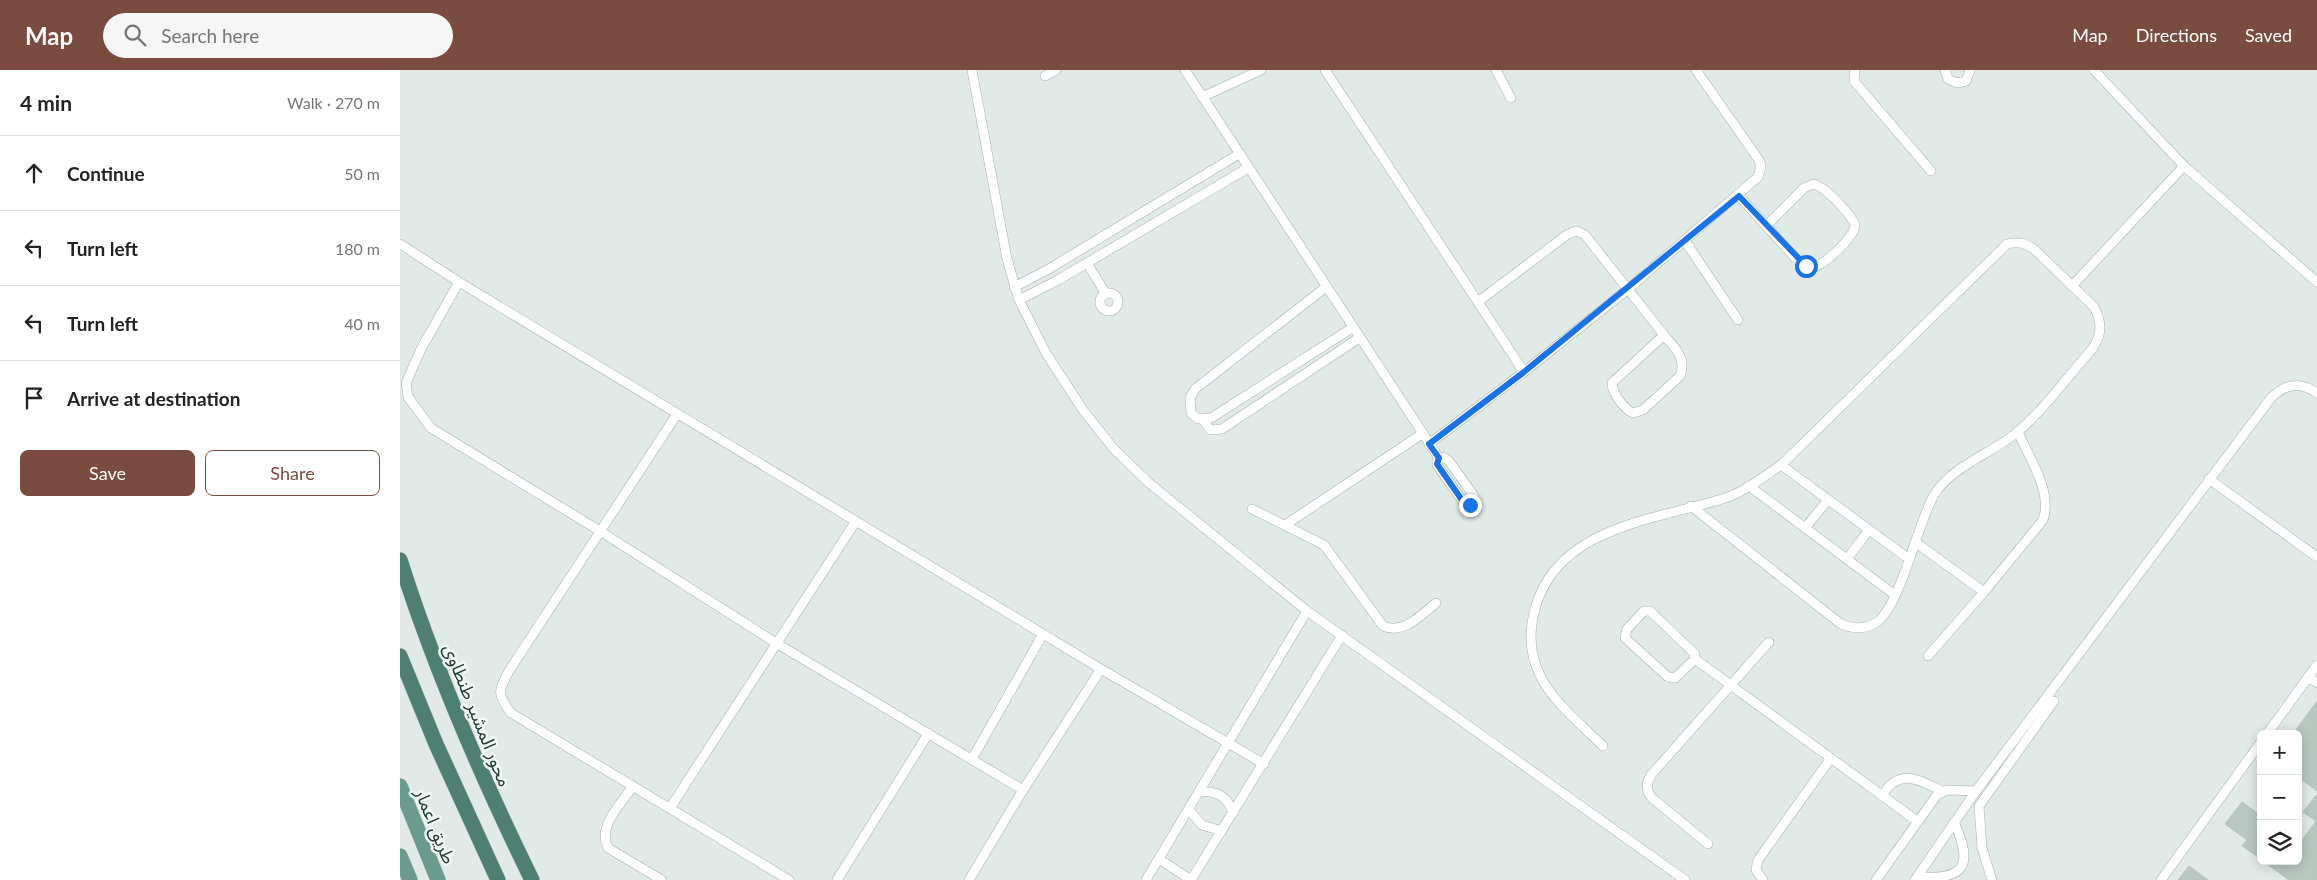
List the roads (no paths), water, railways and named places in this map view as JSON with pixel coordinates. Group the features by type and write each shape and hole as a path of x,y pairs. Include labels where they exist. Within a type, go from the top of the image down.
{"highway":[{"name":"محور المشير طنطاوى","path":"400,560 413,602 463,732 532,880"},
{"path":"400,656 436,744 498,880"}],"main road":[{"name":"طريق اعمار","path":"400,786 438,880"},
{"path":"400,856 410,880"}],"lane":[{"path":"972,70 1014,287 1046,353 1083,410 1113,448 1149,484 1307,611 1685,880"},
{"path":"1045,76 1056,70"},
{"path":"1185,70 1352,328 1439,458"},
{"path":"1202,97 1261,70"},
{"path":"1326,70 1524,372"},
{"path":"1496,70 1512,98"},
{"path":"1429,444 1524,372 1628,289 1739,196 1758,177 1761,166 1759,160 1696,70"},
{"path":"1855,70 1854,81 1931,171"},
{"path":"1945,70 1948,79 1957,84 1966,81 1970,70"},
{"path":"2094,70 2184,166 2317,282"},
{"path":"1014,287 1047,270 1239,154"},
{"path":"2072,286 2184,166"},
{"path":"1019,300 1087,263 1248,168"},
{"path":"1739,196 1766,226 1800,263 1806,266 1813,267 1822,263 1851,237 1855,226 1851,217 1822,187 1813,184 1804,188 1766,226"},
{"path":"1479,301 1568,234 1577,232 1585,235 1628,289 1664,336 1682,360 1683,368 1680,376 1643,410 1633,413 1629,411 1614,392 1612,383 1664,336"},
{"path":"1685,241 1738,320"},
{"path":"1603,746 1550,694 1542,681 1533,654 1532,626 1538,598 1551,574 1560,563 1579,547 1650,516 1691,506 1725,498 1750,486 1781,465 2008,244 2017,242 2027,244 2094,307 2099,317 2101,328 2099,339 2037,413 1998,448 1965,466 1937,490 1895,595 1876,623 1855,628 1840,624 1691,506"},
{"path":"400,244 459,282 677,414 1101,669 1264,764"},
{"path":"1087,263 1106,294"},
{"path":"459,282 411,368 406,383 408,397 431,428 600,531 776,644 1023,790"},
{"path":"1326,287 1194,389 1190,398 1191,413 1194,417 1203,420 1211,418 1352,328"},
{"path":"1203,420 1210,430 1218,431 1359,338"},
{"path":"1307,356 1314,368"},
{"path":"1916,878 1976,790 2271,398 2280,389 2293,384 2317,393"},
{"path":"1262,385 1271,397"},
{"path":"677,414 509,670 500,687 501,700 511,713 788,880"},
{"path":"1928,656 2038,527 2045,514 2044,492 2018,432"},
{"path":"1284,525 1422,434"},
{"path":"1439,458 1446,458 1474,496 1472,504 1464,503 1437,464 1439,458"},
{"path":"1781,465 1909,559"},
{"path":"2209,479 2317,557"},
{"path":"1750,486 1895,595"},
{"path":"1805,528 1828,500"},
{"path":"1252,509 1324,545 1383,626 1393,630 1402,628 1436,603"},
{"path":"670,808 856,521"},
{"path":"1847,559 1869,530"},
{"path":"1915,542 1984,592"},
{"path":"1146,880 1307,611"},
{"path":"1695,659 1675,678 1668,678 1627,641 1625,632 1641,613 1650,611 1693,652 1695,659 1917,821"},
{"path":"972,759 1043,634"},
{"path":"1159,859 1191,880 1342,635"},
{"path":"1708,844 1652,798 1648,790 1648,782 1651,775 1769,642"},
{"path":"2270,730 2317,665"},
{"path":"969,880 1023,790 1101,669"},
{"path":"2308,677 2317,683"},
{"path":"1992,880 1982,848 1979,806 2054,701"},
{"path":"837,880 928,734"},
{"path":"2161,880 2257,748"},
{"path":"1763,880 1756,870 1758,860 1831,758"},
{"path":"1882,796 1890,784 1908,777 1921,781 1942,792"},
{"path":"633,786 604,828 604,839 608,848 662,880"},
{"path":"1876,880 1917,821 1942,792 1953,789 1976,790"},
{"path":"1200,792 1214,792 1221,795 1231,805 1233,813"},
{"path":"1189,810 1202,826 1222,831"},
{"path":"1916,878 1941,878 1954,873 1960,868 1965,848 1954,822"}]}
